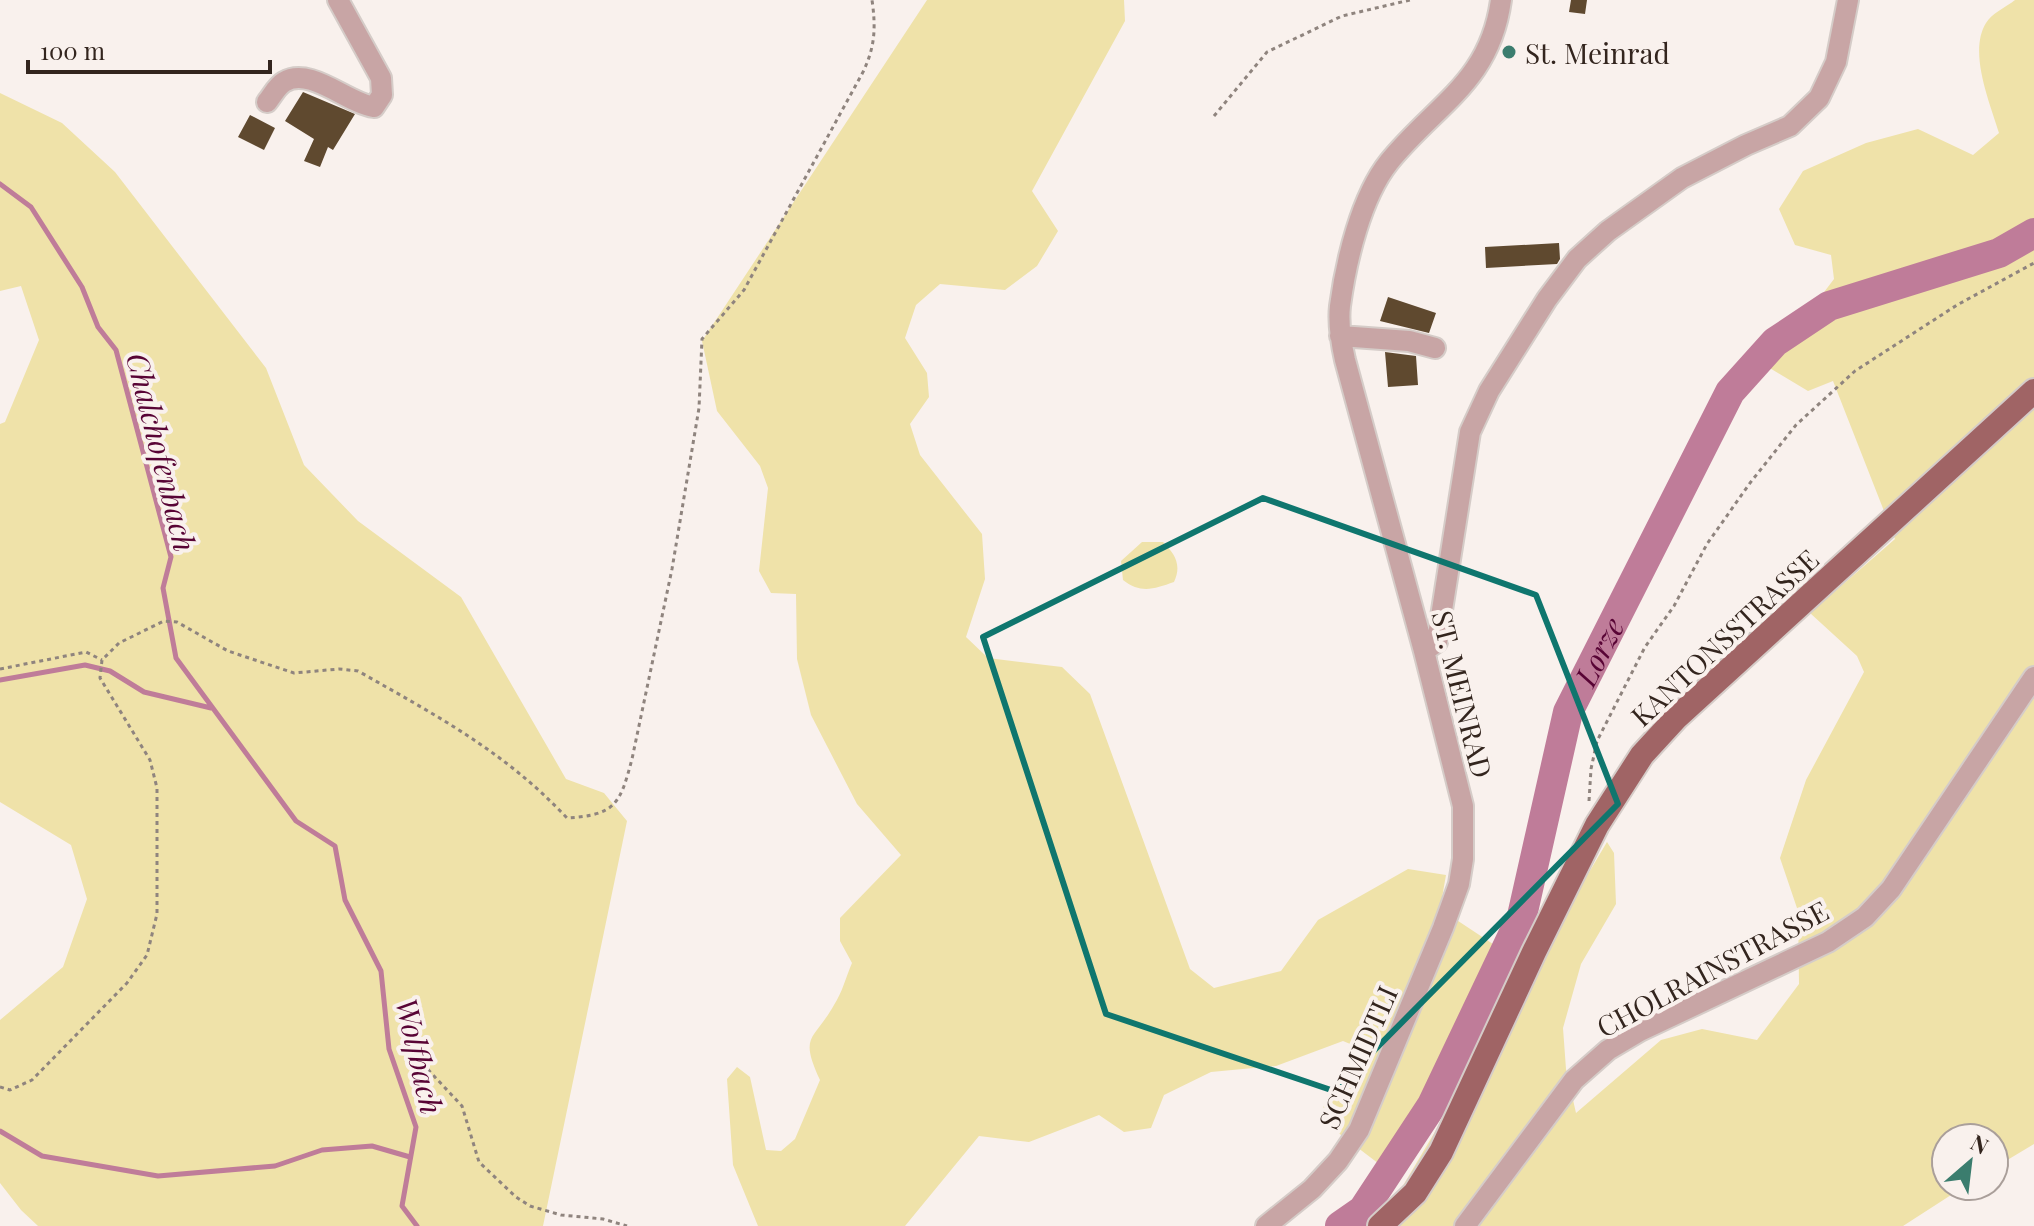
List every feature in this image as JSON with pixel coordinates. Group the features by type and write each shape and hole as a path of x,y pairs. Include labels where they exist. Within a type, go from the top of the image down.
{"main road":[{"name":"KANTONSSTRASSE","path":"1380,1226 1415,1193 1441,1152 1597,825 1642,755 1676,718 2034,391"}],"street":[{"path":"267,102 282,83 298,77 319,82 360,105 374,107 382,95 381,78 338,0"},
{"name":"ST. MEINRAD","path":"1459,884 1465,835 1463,806 1345,360 1340,336 1340,307 1369,195 1390,161 1454,96 1480,64 1496,31 1501,0"},
{"path":"1424,651 1437,642 1470,432 1489,391 1547,299 1577,259 1608,231 1682,178 1790,126 1819,98 1836,62 1848,0"},
{"path":"1340,336 1409,341 1435,348"},
{"name":"CHOLRAINSTRASSE","path":"1465,1226 1574,1080 1608,1050 1640,1031 1828,942 1865,917 1891,889 2034,677"},
{"name":"SCHMIDTLI","path":"1266,1226 1312,1189 1338,1161 1359,1130 1459,884"}],"path":[{"path":"0,1087 10,1090 32,1080 127,983 147,955 157,914 157,788 150,760 100,678 102,660 119,643 164,621 177,622 228,651 294,673 339,669 358,671 474,738 535,785 567,818 595,816 612,807 624,787 632,759 672,569 699,408 702,339 744,290 858,82 873,51 876,29 872,0"},
{"path":"1214,116 1267,52 1342,16 1410,0"},
{"path":"1589,803 1597,741 1645,647 1674,606 1707,544 1796,425 1855,371 1957,305 2034,263"},
{"path":"0,669 86,652 102,660"},
{"path":"406,1046 462,1106 479,1162 516,1197 530,1206 561,1215 603,1219 627,1226"}],"highlighted area":[{"path":"1263,498 1536,595 1618,804 1334,1091 1106,1014 983,637"}],"shaded area":[{"path":"927,0 1124,0 1125,21 1032,191 1058,231 1037,266 1005,290 940,284 916,305 905,338 927,373 929,397 910,424 920,455 982,534 985,579 966,637 988,658 1062,667 1090,694 1190,969 1214,988 1281,971 1318,920 1408,869 1446,875 1440,909 1502,950 1387,1170 1320,1119 1355,1046 1343,1041 1276,1066 1211,1072 1164,1095 1151,1128 1124,1132 1099,1115 1029,1142 979,1136 905,1226 758,1226 733,1165 727,1079 737,1067 750,1077 766,1150 781,1151 795,1139 820,1080 810,1054 811,1039 837,1000 852,963 840,941 840,918 901,855 857,804 811,715 797,659 796,594 771,593 759,571 768,488 760,466 717,411 702,341"},
{"path":"2015,0 2034,0 2034,1144 2010,1158 2010,1122 1930,1122 1930,1202 1940,1202 1903,1226 1379,1226 1607,842 1614,853 1616,904 1581,964 1563,1028 1566,1069 1576,1113 1661,1040 1702,1029 1757,1040 1799,984 1798,911 1780,858 1806,780 1864,672 1857,656 1810,613 1895,539 1833,381 1808,391 1768,367 1796,342 1815,304 1834,279 1831,255 1795,245 1779,209 1803,171 1866,143 1918,129 1973,155 1999,133 1982,78 1979,48 1986,23"},
{"path":"0,93 62,123 115,172 266,368 304,465 358,521 461,597 566,779 604,793 627,821 543,1226 38,1226 0,1183 0,1020 63,967 87,899 71,845 0,802 0,424 5,422 39,340 21,286 0,291"},
{"path":"1142,542 1163,542 1171,551 1177,565 1174,582 1148,589 1123,580 1121,561"}],"building":[{"path":"1571,0 1587,0 1585,14 1569,12"},
{"path":"303,92 355,114 333,150 328,147 320,167 304,161 314,139 285,121"},
{"path":"250,115 275,128 264,150 238,137"},
{"path":"1559,243 1560,259 1557,264 1486,268 1485,247"},
{"path":"1388,297 1436,313 1429,333 1380,321"},
{"path":"1385,352 1416,356 1418,385 1388,387"}],"waterway":[{"name":"Chalchofenbach","path":"0,184 31,207 82,287 98,327 116,350 171,557 163,588 176,658 296,821 335,846 345,900 381,971 389,1049 416,1127 402,1206 417,1226"},
{"name":"Lorze","path":"1340,1226 1363,1210 1432,1105 1522,916 1568,712 1730,392 1775,342 1829,306 1999,253 2034,233"},
{"path":"0,680 85,665 110,671 144,692 211,708"},
{"path":"0,1131 42,1156 158,1176 275,1166 322,1150 372,1146 410,1157"}],"place":[{"name":"St. Meinrad","path":"1509,52"}],"water label":[{"name":"Wolfbach","path":"420,1056"}]}
